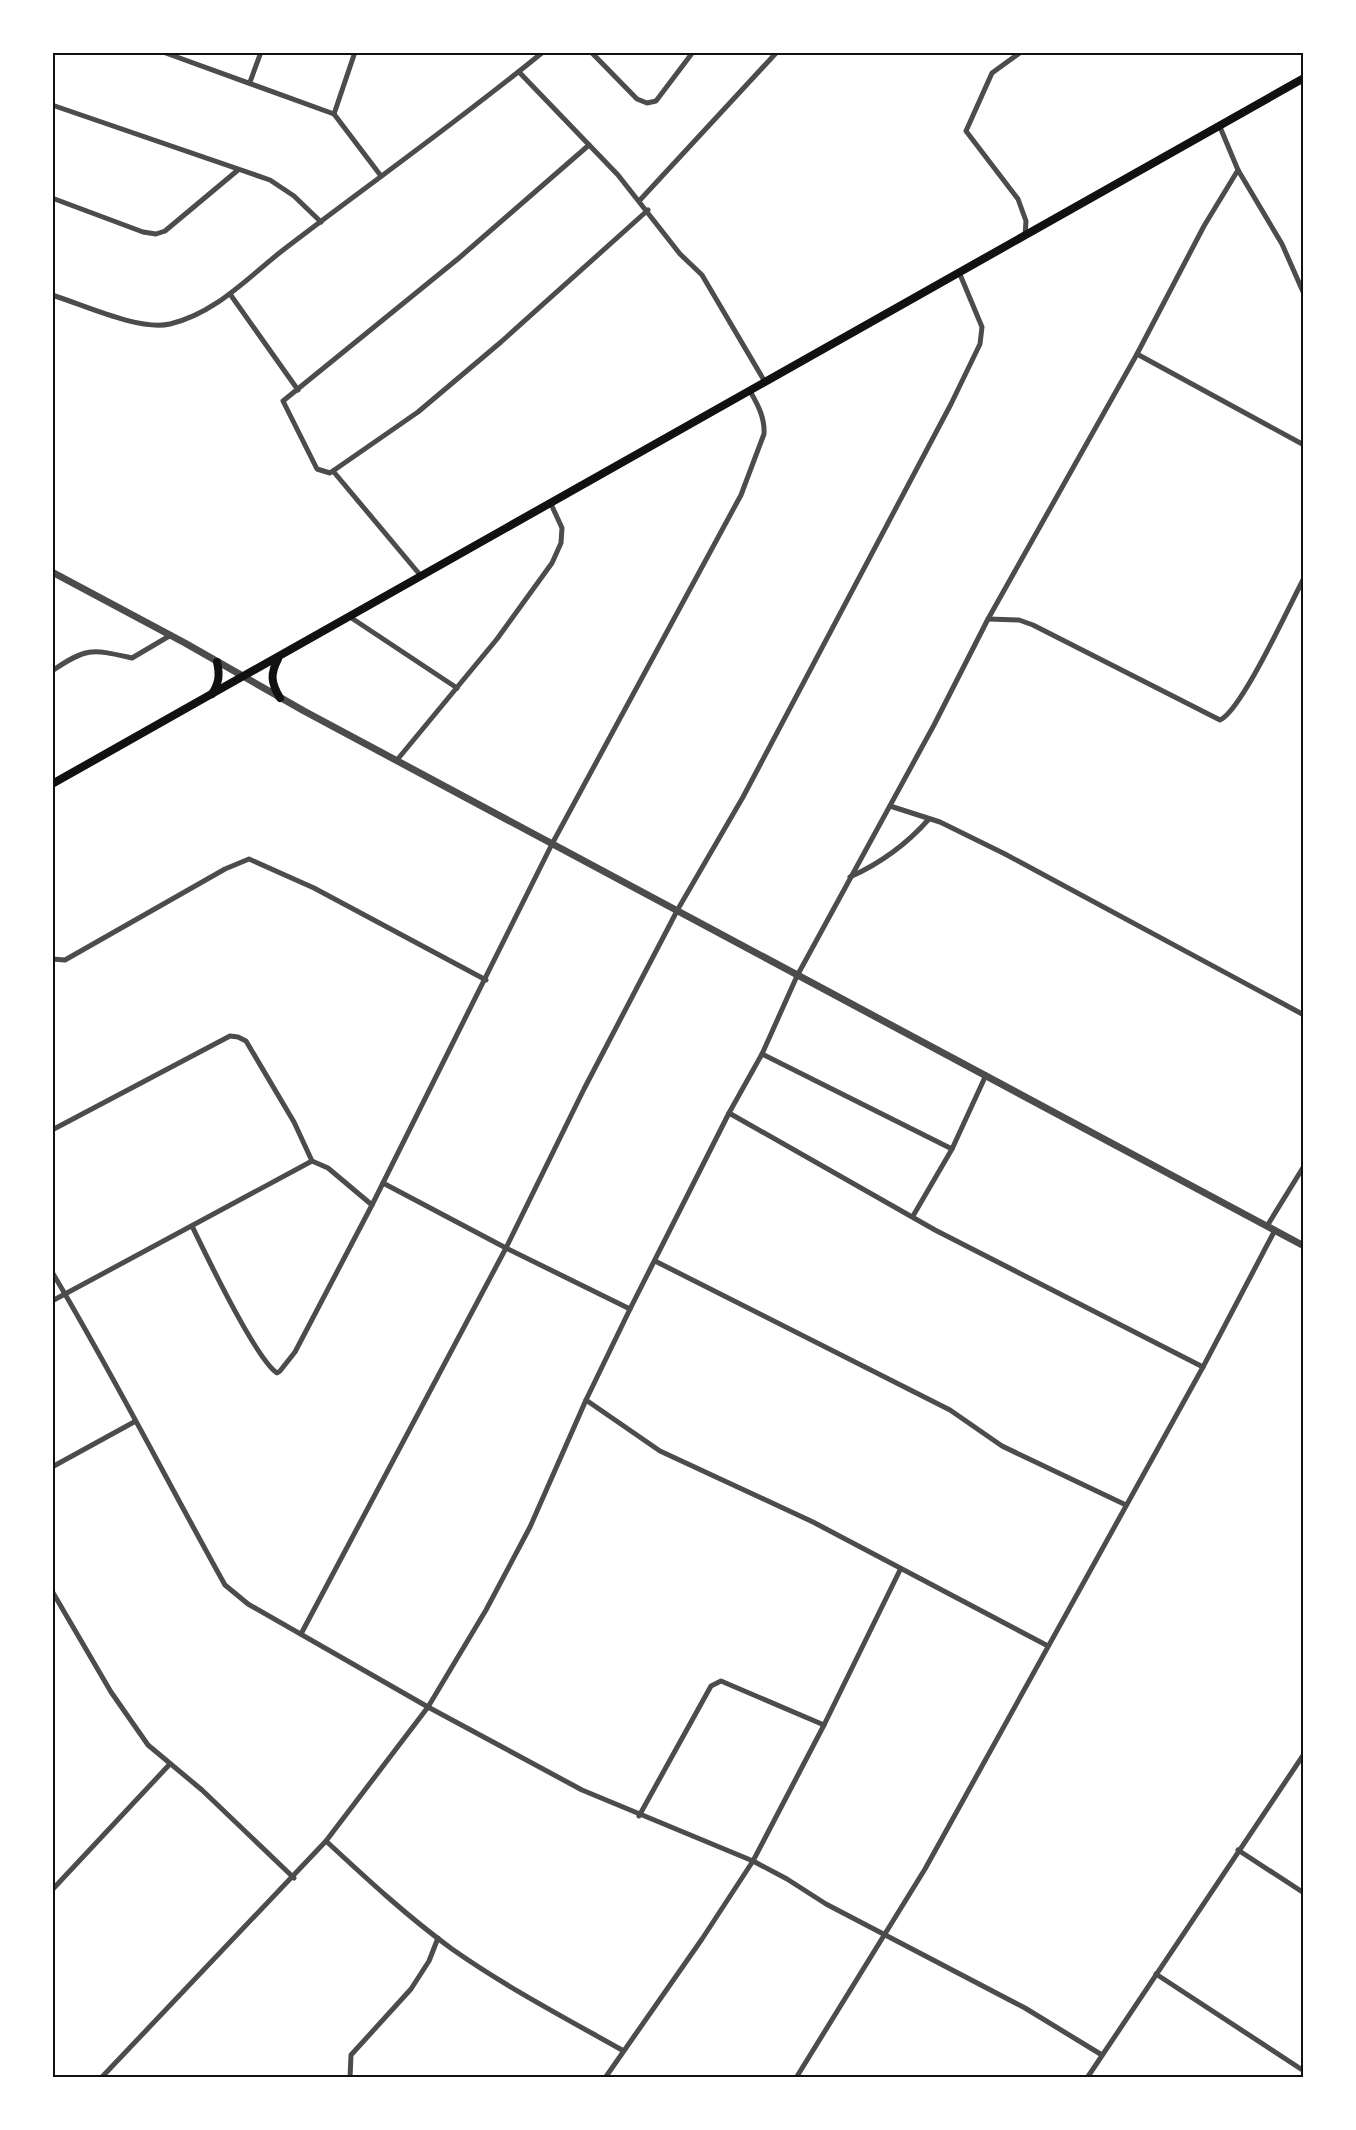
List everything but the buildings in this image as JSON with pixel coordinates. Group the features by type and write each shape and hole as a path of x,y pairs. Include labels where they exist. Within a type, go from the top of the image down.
{"main road":[{"path":"52,784 1304,78"},
{"path":"278,658 272,670 272,685 280,698"},
{"path":"211,695 218,685 220,673 217,662"}],"street":[{"path":"162,52 334,114 381,176"},
{"path":"250,82 261,52"},
{"path":"334,114 355,52"},
{"path":"52,295 145,325 169,324 201,312 230,294 543,52"},
{"path":"591,52 637,99 647,104 656,101 693,52"},
{"path":"640,200 777,52"},
{"path":"1021,52 992,73 966,131 1018,199 1026,221 1025,236"},
{"path":"519,72 640,200 680,254 711,288 765,382"},
{"path":"52,105 284,188 321,222"},
{"path":"1220,127 1238,170 1282,244 1304,294"},
{"path":"589,145 459,258 283,401 317,469 330,474 410,419 501,342 648,210"},
{"path":"52,198 134,229 156,234 165,231 238,170"},
{"path":"101,2078 294,1878 326,1841 428,1707 486,1610 530,1527 586,1400 729,1113 762,1053 797,976 890,806 988,619 1137,354 1204,226 1238,170"},
{"path":"302,1634 506,1248 584,1089 678,909 743,797 951,404 980,344 982,327 959,272"},
{"path":"230,294 298,390"},
{"path":"1137,354 1304,445"},
{"path":"192,1226 252,1339 277,1373 286,1366 295,1352 486,980 552,844 741,495 764,434 764,424 759,407 750,391"},
{"path":"333,471 421,576"},
{"path":"397,760 457,688 552,563 561,543 562,528 551,504"},
{"path":"52,572 171,635 280,698 1304,1246"},
{"path":"988,619 1019,620 1033,624 1220,720 1232,710 1270,646 1304,578"},
{"path":"350,617 457,688"},
{"path":"52,671 71,658 94,650 132,658 171,635"},
{"path":"890,806 929,819 1005,854 1304,1015"},
{"path":"850,878 876,866 912,838 929,819"},
{"path":"52,959 65,960 225,869 249,859 314,888 486,980"},
{"path":"52,1130 230,1036 238,1036 246,1041 312,1161 328,1167 372,1205"},
{"path":"762,1053 952,1149"},
{"path":"913,1216 952,1149 986,1075"},
{"path":"729,1113 1036,1283 1203,1367"},
{"path":"52,1301 119,1268 312,1161"},
{"path":"796,2078 925,1869 1203,1367 1304,1166"},
{"path":"383,1183 630,1310"},
{"path":"654,1261 950,1410 1002,1446 1126,1505"},
{"path":"52,1272 102,1358 134,1422 225,1585 260,1612 428,1707 582,1790 639,1816 753,1862 885,1935 1025,2008 1102,2055"},
{"path":"586,1400 660,1450 813,1522 900,1570 1048,1646"},
{"path":"52,1467 134,1422"},
{"path":"605,2078 622,2050 702,1939 753,1862 824,1725 900,1570"},
{"path":"52,1590 111,1692 148,1745 169,1765 202,1790 294,1878"},
{"path":"639,1816 711,1686 721,1681 824,1725"},
{"path":"1087,2078 1304,1754"},
{"path":"52,1890 169,1765"},
{"path":"326,1841 438,1938 499,1979 622,2050"},
{"path":"1238,1850 1304,1893"},
{"path":"350,2078 351,2055 411,1989 429,1961 438,1938"},
{"path":"1156,1974 1304,2071"},
{"path":"106,2072 112,2078"}]}
